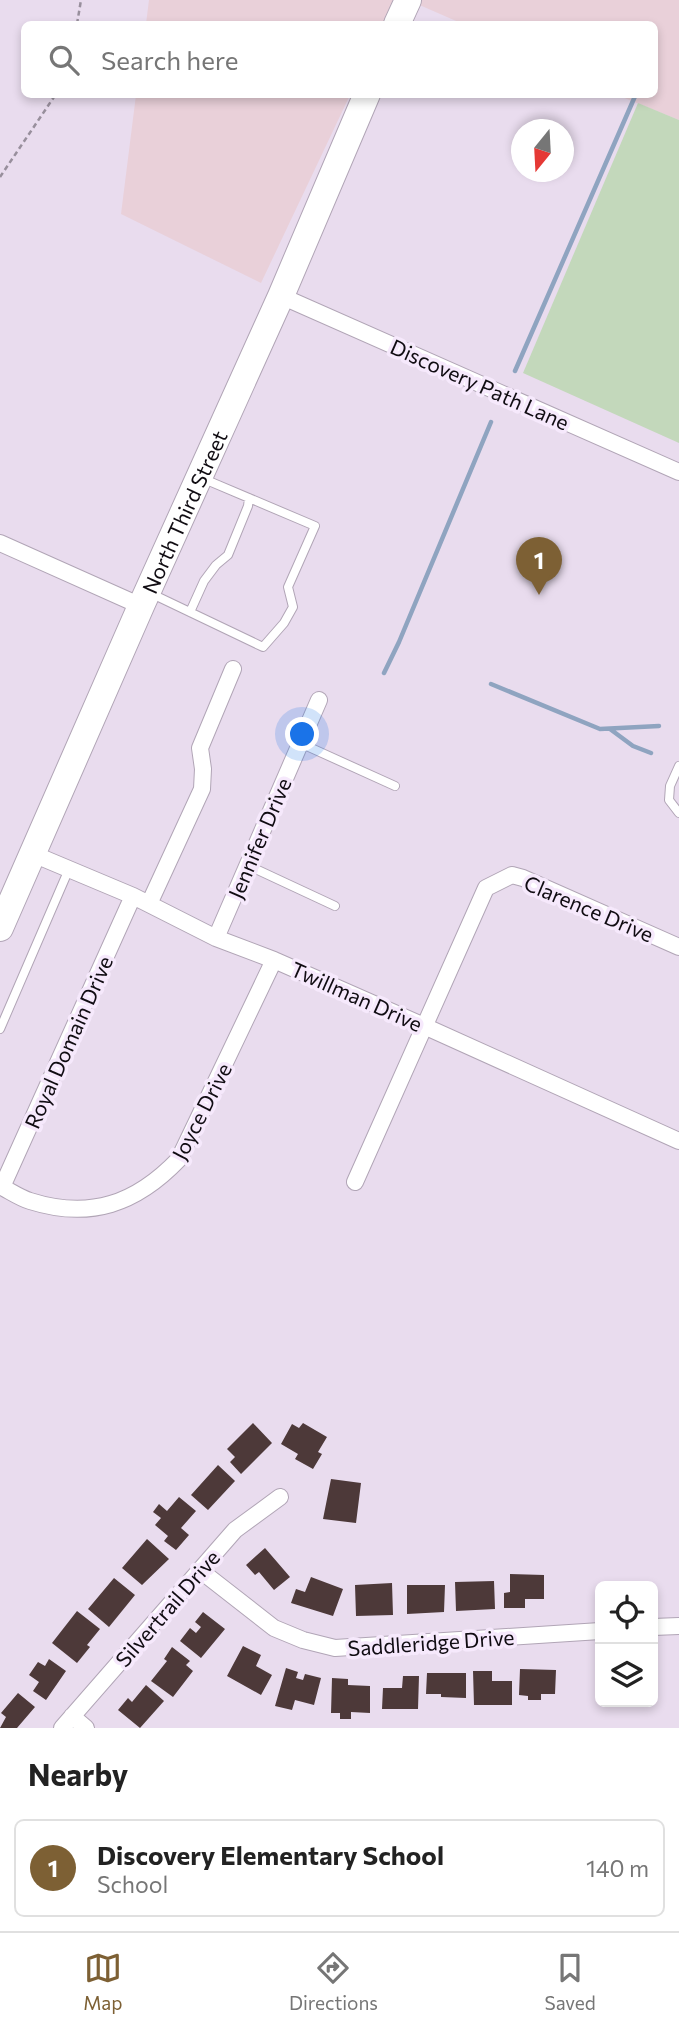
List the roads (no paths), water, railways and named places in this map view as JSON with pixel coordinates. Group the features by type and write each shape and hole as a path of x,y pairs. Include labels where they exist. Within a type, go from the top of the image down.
{"main road":[{"path":"398,21 408,0"},
{"name":"North Third Street","path":"0,928 281,296 365,98"}],"street":[{"name":"Discovery Path Lane","path":"281,296 679,472"},
{"path":"0,543 144,599"},
{"path":"149,904 202,789 200,748 233,669"},
{"name":"Jennifer Drive","path":"216,938 319,700"},
{"name":"Twillman Drive","path":"33,854 133,896 216,938 274,960 679,1141"},
{"name":"Clarence Drive","path":"355,1182 486,887 512,875 679,947"},
{"name":"Royal Domain Drive","path":"1,1187 133,896"},
{"name":"Joyce Drive","path":"1,1187 28,1200 79,1210 114,1204 131,1197 165,1174 179,1159 274,960"},
{"name":"Silvertrail Drive","path":"67,1722 235,1530 280,1497"},
{"name":"Saddleridge Drive","path":"201,1571 274,1628 303,1640 335,1648 595,1631"},
{"path":"658,1628 679,1626"},
{"path":"67,1722 86,1728"}],"lane":[{"path":"144,599 190,612 263,647 284,623 293,607 288,587 315,526 199,477"},
{"path":"190,612 205,581 216,565 228,555 243,519 248,498"},
{"path":"300,743 395,786"},
{"path":"679,766 670,786 669,800 679,813"},
{"path":"247,864 335,906"},
{"path":"0,1030 69,869"}],"waterway":[{"path":"515,371 634,98"},
{"path":"384,673 491,422"},
{"path":"491,684 600,729 659,726"},
{"path":"610,729 633,746 651,753"}],"place":[{"name":"Discovery Elementary School","path":"539,595"}]}
